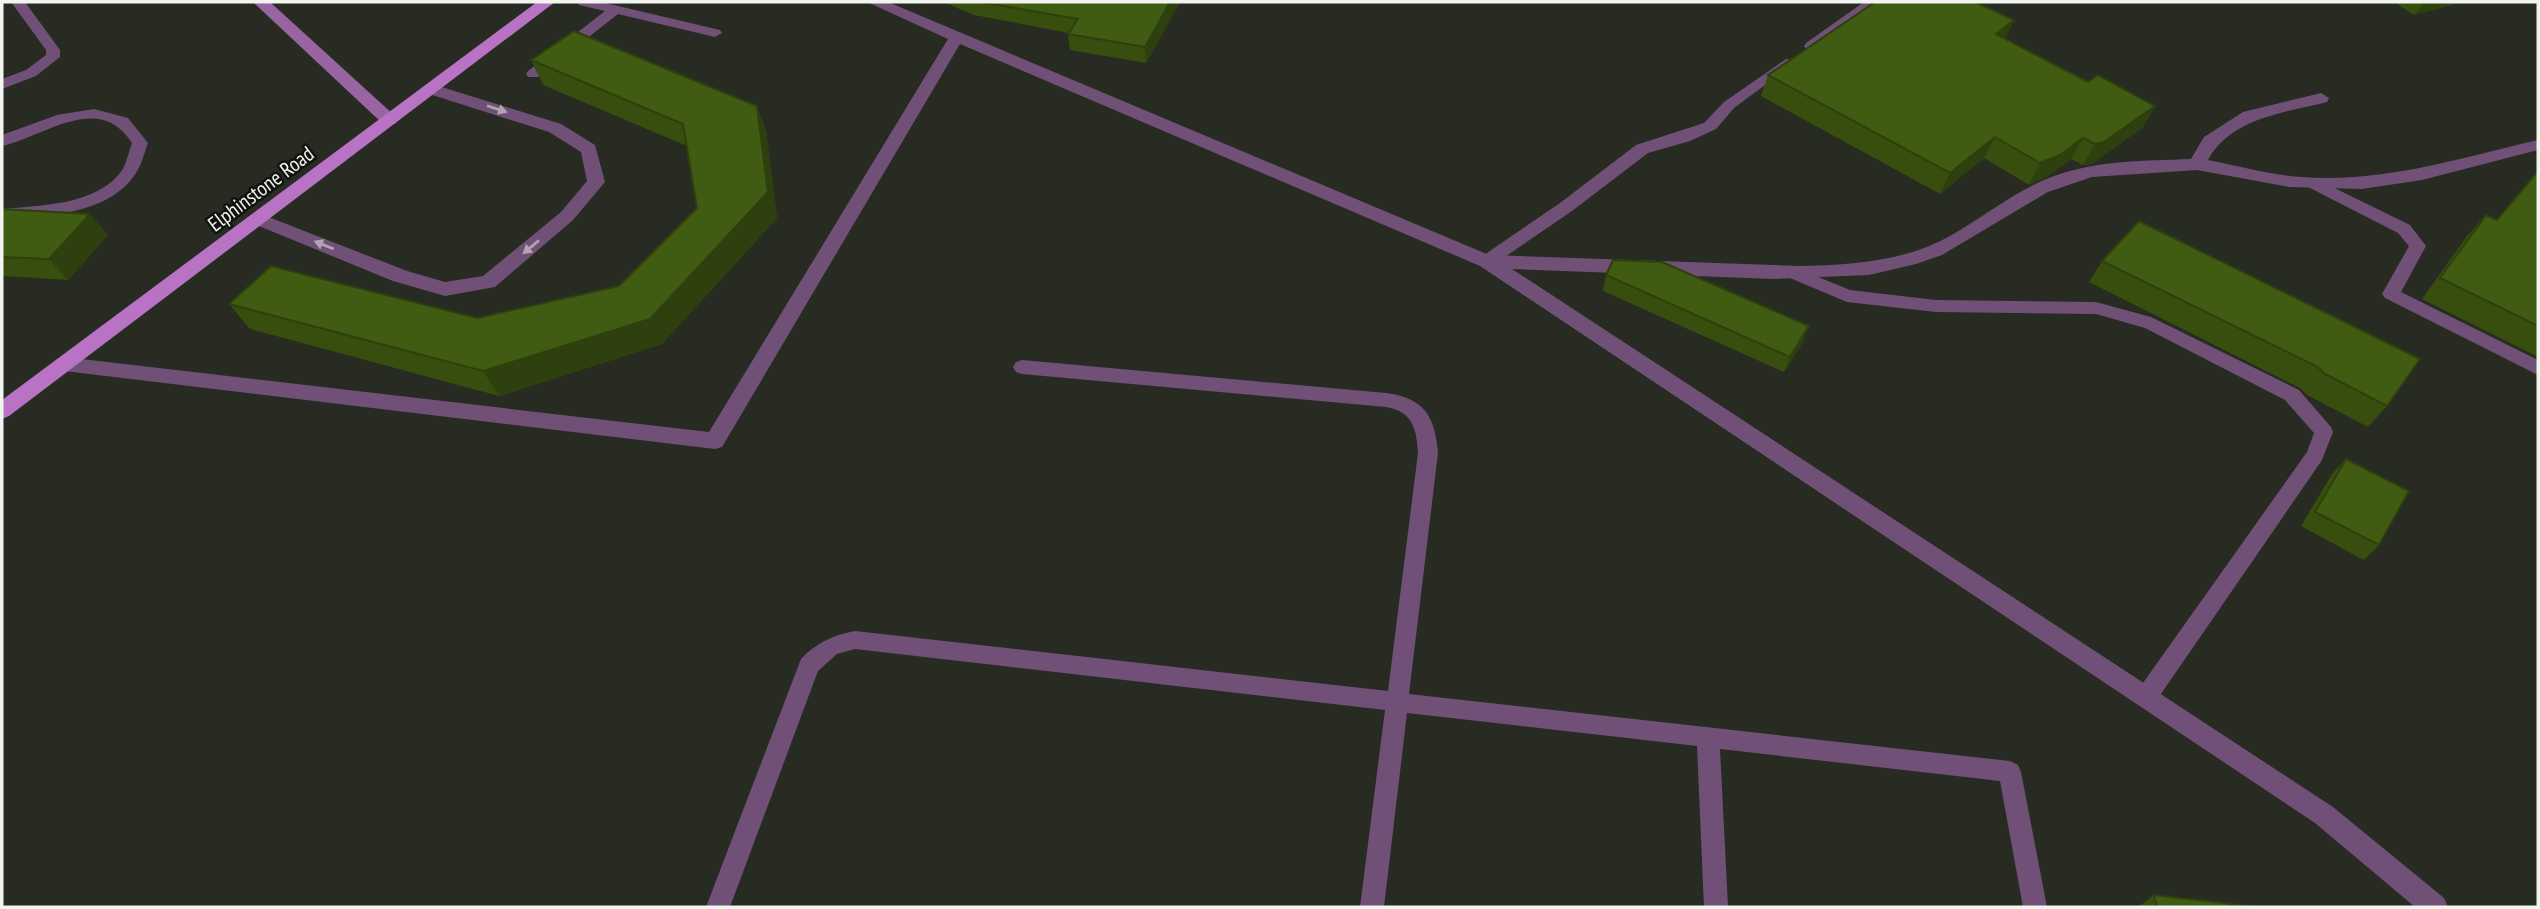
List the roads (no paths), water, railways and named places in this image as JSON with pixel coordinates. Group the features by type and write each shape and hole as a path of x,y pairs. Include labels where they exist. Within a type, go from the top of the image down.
{"main road":[{"path":"261,2 389,120"},
{"name":"Elphinstone Road","path":"2,411 547,2"}],"street":[{"path":"875,2 1487,261 2324,814 2435,907"},
{"path":"64,364 715,441 957,36"},
{"path":"260,219 400,276 445,289 488,282 567,216 596,182 589,149 555,128 432,89"},
{"path":"2197,164 2210,141 2249,116 2321,98"},
{"path":"1487,261 1796,274 1861,271 1917,258 1951,242 2028,195 2062,179 2098,172 2197,164 2301,183 2360,184 2413,175 2538,145"}],"lane":[{"path":"2,84 31,73 52,57 53,50 18,2"},
{"path":"584,2 715,33"},
{"path":"1487,261 1566,207 1642,149 1710,126 1729,105 1873,2"},
{"path":"533,74 615,10"},
{"path":"2,141 64,118 99,113 125,122 140,143 129,172 108,193 83,202 2,214"},
{"path":"2316,184 2404,229 2418,246 2391,294 2538,368"},
{"path":"1796,274 1847,296 1936,306 2096,308 2151,323 2292,395 2324,432 2315,455 2146,697"},
{"path":"1023,367 1386,400 1409,406 1427,435 1427,453 1372,907"},
{"path":"718,907 809,666 821,651 837,643 855,640 2010,772 2035,907"},
{"path":"1708,738 1716,907"}]}
